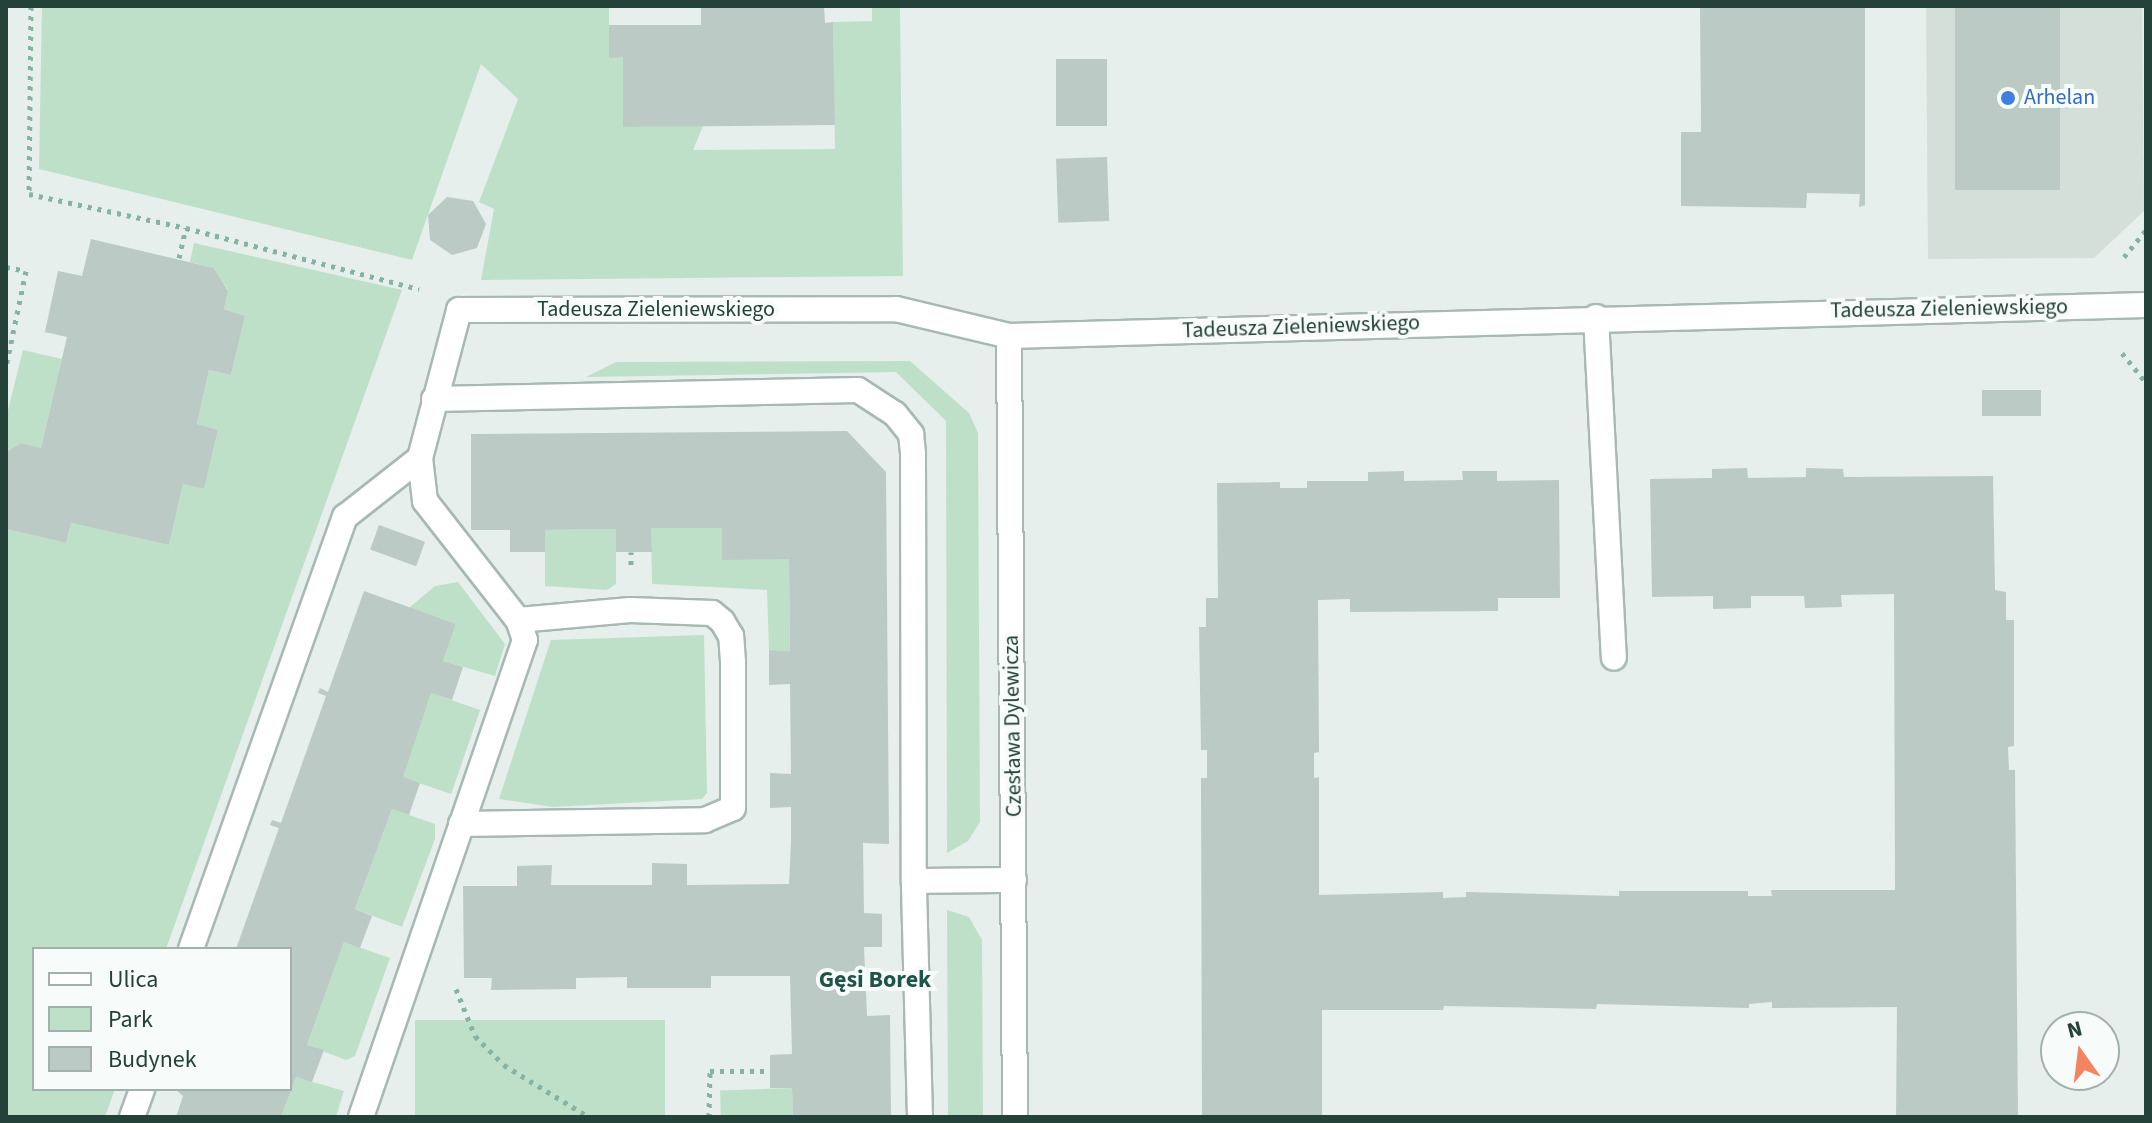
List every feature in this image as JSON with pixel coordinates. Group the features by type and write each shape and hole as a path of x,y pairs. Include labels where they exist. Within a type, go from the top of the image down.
{"street":[{"name":"Tadeusza Zieleniewskiego","path":"459,310 896,309 1009,336 1596,317 2146,305"},
{"path":"361,1117 525,640 518,620 441,528 425,501 420,458 459,310"},
{"path":"1596,317 1614,658"},
{"name":"Czesława Dylewicza","path":"1009,336 1015,1117"},
{"path":"434,399 858,390 895,414 911,434 914,881 920,1117"},
{"path":"192,947 345,517 420,458"},
{"path":"461,824 705,820 733,808 733,662 731,636 722,621 712,613 630,610 518,620"},
{"path":"914,881 1014,880"},
{"path":"132,1117 141,1091"}],"path":[{"path":"31,6 29,194 404,281 459,310"},
{"path":"179,258 186,228"},
{"path":"6,267 26,271 6,367"},
{"path":"428,922 475,1036 504,1065 589,1117"},
{"path":"709,1117 710,1071 770,1071"}],"shaded area":[{"path":"1926,6 2142,6 2144,211 2094,258 1928,259"}],"green space":[{"path":"42,6 609,6 609,57 623,57 623,127 703,126 693,150 835,149 833,22 872,21 872,6 900,6 903,276 481,280 494,209 479,202 518,99 481,64 412,260 39,169"},
{"path":"194,243 402,290 167,947 32,947 32,1091 114,1091 105,1117 6,1117 6,529 66,543 71,523 169,545 183,484 204,489 218,430 197,424 209,370 231,375 245,316 224,309 228,290 214,268 190,262"},
{"path":"23,350 62,359 41,448 21,443 6,452 6,418"},
{"path":"910,361 969,413 978,433 980,822 968,841 947,853 946,421 896,372 586,377 616,362"},
{"path":"651,528 722,528 722,559 789,559 790,651 769,650 767,590 652,584"},
{"path":"616,529 616,584 607,590 545,586 545,530"},
{"path":"458,582 505,644 495,676 443,661 456,624 409,608 435,586"},
{"path":"704,635 707,793 702,799 553,807 499,799 551,640"},
{"path":"431,693 480,710 451,794 402,777"},
{"path":"392,809 435,824 435,839 402,927 355,909"},
{"path":"947,910 969,917 982,940 983,1117 948,1117"},
{"path":"344,942 390,958 355,1056 346,1060 307,1045"},
{"path":"415,1020 665,1020 665,1117 415,1117"},
{"path":"296,1077 344,1091 336,1117 281,1117"},
{"path":"792,1088 793,1117 721,1117 720,1091"}],"building":[{"path":"701,6 824,6 825,23 833,22 835,125 623,127 623,57 609,58 609,25 701,25"},
{"path":"1700,6 1865,6 1865,205 1859,207 1860,194 1807,193 1806,208 1681,206 1681,132 1701,132"},
{"name":"Arhelan","path":"1955,6 2060,6 2060,190 1955,190"},
{"path":"1056,59 1107,59 1107,126 1056,126"},
{"path":"1107,157 1109,221 1058,223 1056,159"},
{"path":"447,197 473,201 486,224 477,248 452,255 430,240 428,215"},
{"path":"91,239 214,268 228,291 224,309 245,316 231,375 209,370 197,424 218,430 204,489 183,484 169,545 71,523 66,543 6,529 6,452 21,443 41,448 67,337 45,332 58,271 82,276"},
{"path":"1982,390 2041,390 2041,416 1982,416"},
{"path":"847,431 886,472 889,844 863,843 864,913 882,914 882,947 864,947 867,1016 890,1015 891,1117 793,1117 792,1088 770,1088 770,1055 792,1054 790,976 711,976 711,988 627,988 627,977 576,978 576,989 491,990 492,978 464,978 463,886 517,886 517,866 552,865 551,885 652,885 652,863 687,864 687,885 789,884 791,843 791,807 770,808 770,773 791,774 790,684 769,685 769,650 790,651 789,559 722,560 722,528 651,528 652,552 616,552 616,529 545,530 545,552 510,552 510,530 471,530 471,434"},
{"path":"1747,468 1748,478 1806,477 1806,468 1843,469 1844,477 1993,476 1995,590 2006,592 2006,620 2014,620 2014,746 2008,747 2009,770 2015,770 2018,1117 1896,1117 1897,1007 1772,1008 1772,1002 1749,1004 1749,1008 1597,1004 1596,1009 1444,1006 1443,1010 1322,1010 1322,1117 1202,1117 1201,778 1207,778 1207,750 1201,750 1199,627 1206,627 1206,598 1218,598 1217,483 1280,482 1280,488 1307,488 1307,481 1368,481 1368,472 1404,471 1404,481 1463,480 1462,471 1497,471 1497,481 1559,480 1560,598 1498,598 1498,611 1350,612 1350,599 1318,600 1319,752 1314,753 1314,778 1319,777 1319,895 1443,892 1443,898 1466,897 1466,892 1619,896 1619,891 1748,891 1748,896 1772,896 1771,890 1895,890 1894,594 1841,595 1842,607 1805,608 1804,596 1751,596 1751,608 1713,609 1713,596 1652,597 1650,479 1712,478 1712,469"},
{"path":"379,525 425,542 416,566 370,549"},
{"path":"364,591 456,624 443,661 463,667 452,700 431,693 403,777 420,783 409,815 392,809 355,909 372,916 360,948 344,942 307,1045 324,1050 312,1082 296,1077 292,1088 292,947 237,947 279,828 270,825 272,820 281,823 326,696 318,693 320,688 328,692"},
{"path":"177,1091 291,1091 281,1117 176,1117 183,1096"}],"place":[{"name":"Arhelan","path":"2008,98"}],"district":[{"name":"Gęsi Borek","path":"875,980"}]}
